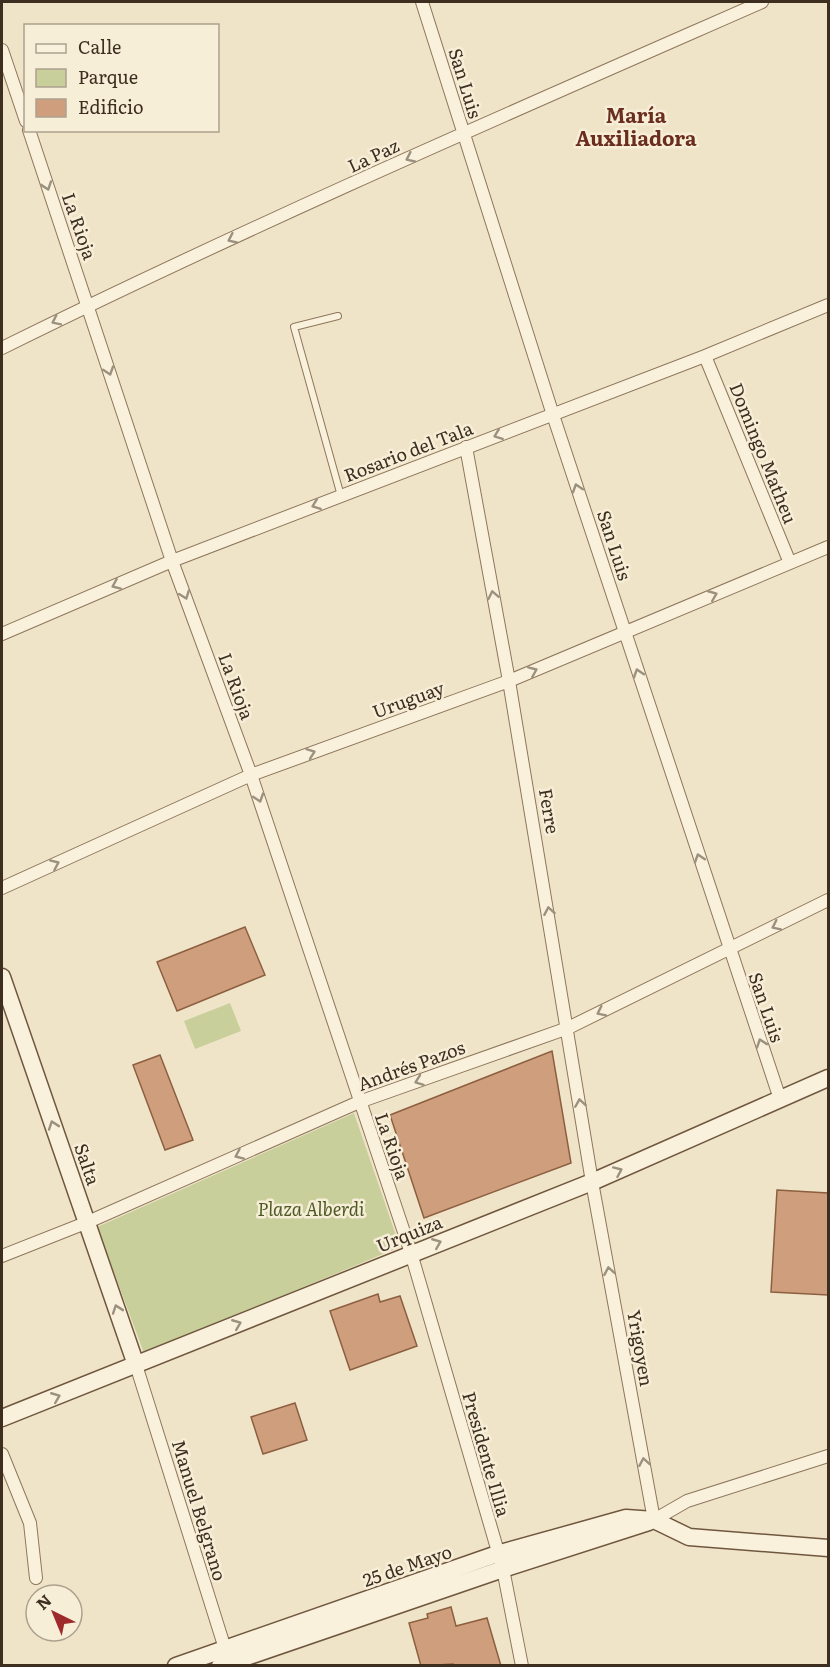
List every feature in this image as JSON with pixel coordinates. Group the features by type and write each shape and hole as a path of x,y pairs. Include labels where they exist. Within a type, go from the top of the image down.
{"street":[{"name":"San Luis","path":"422,2 553,415 780,1099"},
{"name":"La Paz","path":"2,348 88,305 463,134 762,2"},
{"path":"2,50 24,115"},
{"name":"La Rioja","path":"30,132 172,561 251,775 411,1253"},
{"name":"Rosario del Tala","path":"2,634 172,561 705,356 828,305"},
{"name":"Domingo Matheu","path":"705,356 790,563"},
{"name":"Ferre","path":"466,447 509,681 592,1182"},
{"name":"Uruguay","path":"2,888 251,775 509,681 828,547"},
{"name":"Andrés Pazos","path":"2,1256 88,1222 359,1102 568,1028 828,900"},
{"name":"Salta","path":"2,977 136,1365"},
{"name":"Urquiza","path":"2,1418 592,1182 828,1078"},
{"name":"Yrigoyen","path":"592,1182 654,1520"},
{"name":"Presidente Illia","path":"411,1253 500,1562 522,1665"},
{"name":"Manuel Belgrano","path":"136,1365 227,1660"},
{"path":"2,1454 30,1523 36,1578"},
{"name":"25 de Mayo","path":"176,1665 227,1660 500,1562 654,1520 687,1501 828,1456"},
{"path":"654,1520 689,1537 828,1548"}],"lane":[{"path":"338,316 294,327 341,496"}],"green space":[{"path":"230,1003 241,1031 195,1049 184,1021"},
{"name":"Plaza Alberdi","path":"354,1113 400,1247 144,1353 97,1227"}],"building":[{"path":"245,927 265,975 177,1011 157,962"},
{"path":"552,1051 571,1163 424,1218 390,1115"},
{"path":"160,1055 193,1140 165,1150 133,1065"},
{"path":"777,1190 828,1193 828,1295 771,1292"},
{"path":"378,1294 380,1302 400,1296 417,1346 350,1370 330,1311"},
{"path":"295,1403 307,1440 263,1454 251,1417"},
{"path":"451,1607 456,1626 487,1618 501,1666 453,1666 453,1664 421,1666 409,1623 428,1618 427,1614"}],"district":[{"name":"María Auxiliadora","path":"636,126"}]}
